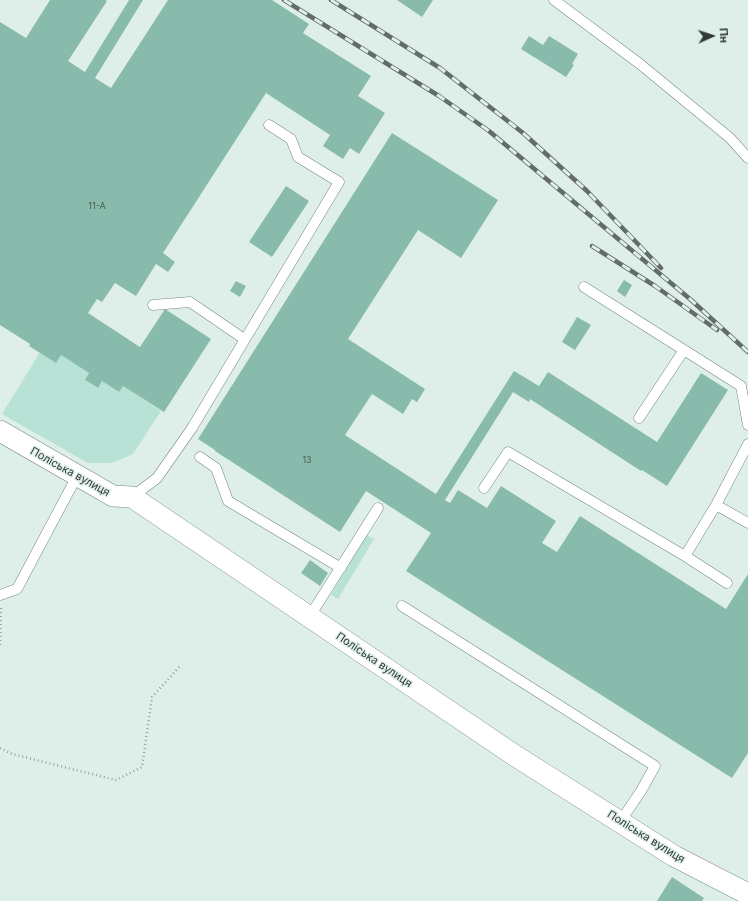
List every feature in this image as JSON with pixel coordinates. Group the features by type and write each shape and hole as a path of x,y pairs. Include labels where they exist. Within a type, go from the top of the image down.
{"street":[{"name":"Поліська вулиця","path":"0,431 113,496 132,497 514,755 674,856 743,892"}],"lane":[{"path":"554,0 652,74 730,138 748,158"},
{"path":"132,497 157,478 192,428 339,182 298,157 291,139 269,125"},
{"path":"584,287 741,386 748,425"},
{"path":"154,305 190,302 244,339"},
{"path":"639,418 684,350"},
{"path":"685,556 716,504 748,444"},
{"path":"484,488 508,452 728,583"},
{"path":"200,457 216,468 228,501 341,568"},
{"path":"1,595 17,589 77,476"},
{"path":"716,504 748,523"},
{"path":"310,616 378,508"},
{"path":"402,606 655,766 641,791 620,822"}],"path":[{"path":"0,645 1,595"},
{"path":"0,748 12,754 116,780 142,767 152,697 181,665"}],"green space":[{"path":"40,352 61,355 89,373 85,380 97,388 102,381 119,392 123,386 161,411 133,454 112,463 88,463 2,414"},
{"path":"366,535 374,539 338,599 331,595"}],"building":[{"path":"50,0 107,1 68,61 85,72 129,0 143,0 95,78 111,88 168,0 272,0 309,24 303,33 371,76 358,96 385,113 359,154 350,148 343,159 323,146 330,135 266,93 163,253 175,262 168,272 156,264 136,296 115,283 102,302 97,299 88,313 140,347 165,309 211,339 164,412 123,386 119,392 102,381 98,388 85,380 89,373 61,355 56,363 0,325 0,22 26,38"},
{"path":"397,0 433,0 422,17"},
{"path":"529,36 543,45 549,36 578,54 572,64 574,65 566,77 521,49"},
{"path":"392,133 498,200 461,258 418,230 348,339 425,389 417,402 412,399 403,414 372,394 345,435 436,494 514,371 539,386 548,372 657,442 701,373 728,390 667,486 642,470 641,471 530,399 529,402 513,392 445,500 450,503 458,490 487,508 501,486 556,521 542,543 557,552 580,516 726,609 748,574 748,753 732,778 406,571 431,533 366,491 340,532 198,439"},
{"path":"286,186 309,201 272,257 249,242"},
{"path":"624,280 632,285 625,297 617,291"},
{"path":"236,281 246,286 240,297 230,291"},
{"path":"577,317 591,325 575,350 562,342"},
{"path":"310,560 328,573 320,586 301,573"},
{"path":"672,877 704,898 702,901 657,901"}],"railway":[{"path":"284,0 439,96 489,131 690,299 748,352"},
{"path":"331,0 440,68 523,133 587,191 661,268"},
{"path":"592,246 655,286 717,330"}]}
